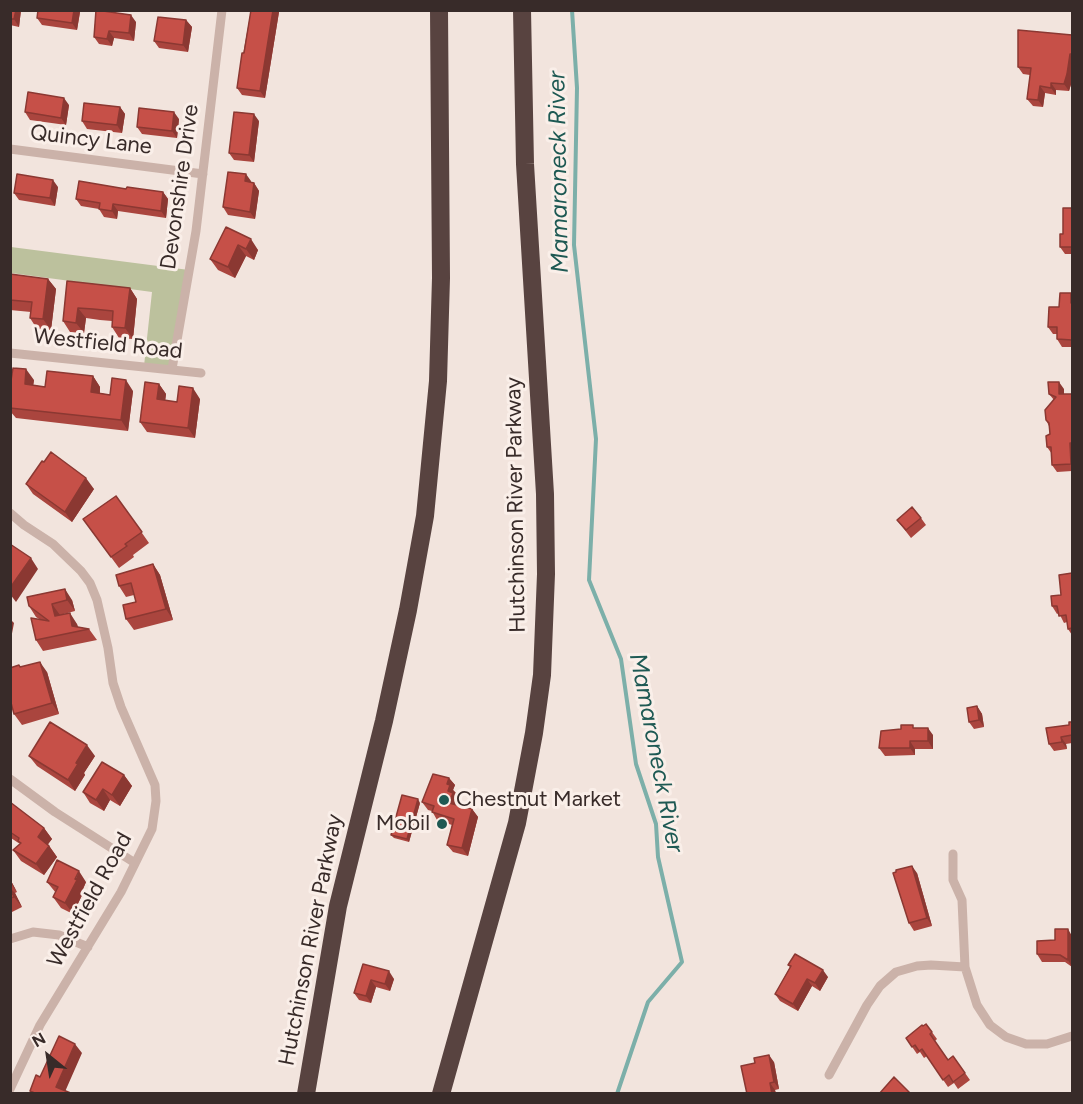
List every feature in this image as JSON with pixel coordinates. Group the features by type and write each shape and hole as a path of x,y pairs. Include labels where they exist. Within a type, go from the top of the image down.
{"highway":[{"name":"Hutchinson River Parkway","path":"306,1094 338,906 384,721 425,516 438,381 441,278 439,10"},
{"name":"Hutchinson River Parkway","path":"441,1094 518,823 542,675 546,574 545,494 525,164 522,10"}],"street":[{"name":"Devonshire Drive","path":"172,369 196,231 222,10"},
{"name":"Quincy Lane","path":"10,149 203,174"},
{"name":"Westfield Road","path":"10,353 201,373"},
{"name":"Westfield Road","path":"10,513 53,544 90,583 97,600 113,683 155,785 156,801 152,829 121,892 40,1025 10,1089"},
{"path":"10,779 55,812 135,863"},
{"path":"953,854 953,880 962,900 965,967 977,1005 990,1025 1006,1037 1026,1044 1047,1044 1072,1036"},
{"path":"10,939 33,932 59,935 88,947"},
{"path":"829,1075 873,995 896,972 917,966 965,967"}],"green space":[{"path":"11,247 189,270 172,369 144,366 152,292 11,273"}],"building":[{"path":"10,10 16,10 14,19 10,19"},
{"path":"38,10 74,10 72,23 37,18"},
{"path":"96,10 131,15 129,33 109,31 107,39 94,37"},
{"path":"251,10 273,10 260,91 237,88"},
{"path":"158,17 186,20 183,45 154,41"},
{"path":"1018,30 1072,35 1072,54 1070,54 1064,84 1051,83 1051,88 1040,86 1038,100 1027,99 1031,68 1018,67"},
{"path":"28,92 64,98 61,118 25,112"},
{"path":"84,103 120,107 117,125 82,121"},
{"path":"139,108 174,112 172,131 137,127"},
{"path":"234,112 254,114 249,155 229,153"},
{"path":"228,172 246,174 245,181 254,183 250,212 223,207"},
{"path":"17,174 53,180 50,198 14,193"},
{"path":"79,181 126,189 127,187 163,192 161,211 113,204 112,211 99,209 100,203 76,199"},
{"path":"1063,208 1072,208 1072,247 1060,247 1060,234 1063,234"},
{"path":"226,227 251,239 246,249 238,245 228,267 210,259"},
{"path":"10,274 48,279 43,319 30,318 32,302 10,300"},
{"path":"67,281 130,288 125,328 112,327 113,311 78,308 76,323 63,321"},
{"path":"1060,293 1071,293 1072,340 1057,339 1057,327 1048,327 1049,307 1059,307"},
{"path":"13,368 26,369 25,384 45,387 47,371 93,376 91,392 110,395 112,378 126,380 121,420 10,408"},
{"path":"145,382 159,384 157,399 177,402 179,386 193,388 188,428 140,422"},
{"path":"1048,382 1059,382 1059,394 1072,394 1071,464 1052,465 1051,447 1047,447 1046,436 1050,434 1045,410 1056,397 1049,394"},
{"path":"51,452 86,478 65,512 26,484"},
{"path":"116,496 142,532 111,557 83,519"},
{"path":"912,507 921,518 906,530 897,520"},
{"path":"10,544 31,558 10,588"},
{"path":"153,564 166,609 126,619 123,605 136,602 131,583 119,586 116,575"},
{"path":"1072,573 1072,628 1068,629 1066,615 1059,616 1057,606 1052,606 1051,596 1061,595 1059,575"},
{"path":"65,589 67,600 52,604 55,616 70,613 72,626 89,629 36,640 31,618 49,621 29,606 27,597"},
{"path":"40,662 52,703 14,714 10,699 10,668"},
{"path":"977,706 979,720 969,722 967,708"},
{"path":"50,722 87,745 68,780 29,756"},
{"path":"1069,722 1072,722 1072,735 1061,737 1062,742 1049,744 1046,728 1069,725"},
{"path":"901,725 928,728 928,741 910,741 910,748 879,748 881,731 901,729"},
{"path":"102,762 124,775 112,795 103,789 96,800 83,792"},
{"path":"433,774 449,778 448,791 453,793 449,803 472,809 462,848 447,845 454,819 432,812 434,806 422,802"},
{"path":"402,795 418,799 407,839 391,835"},
{"path":"10,802 44,828 38,837 49,846 36,864 13,850 21,843 18,841 19,838 10,832"},
{"path":"57,860 79,871 65,903 53,897 58,887 47,882"},
{"path":"912,866 927,918 909,923 893,873"},
{"path":"1055,929 1068,929 1068,960 1060,955 1037,954 1037,941 1055,940"},
{"path":"795,954 823,970 815,983 807,979 793,1004 775,994"},
{"path":"363,964 389,971 385,984 371,980 366,996 354,993"},
{"path":"926,1024 932,1032 930,1034 948,1060 953,1056 965,1073 953,1082 949,1075 943,1080 922,1049 919,1051 915,1045 912,1047 906,1038"},
{"path":"59,1036 75,1044 56,1087 73,1094 37,1094 30,1091 36,1075 40,1077"},
{"path":"769,1055 774,1082 770,1083 772,1094 747,1094 741,1066 755,1063 754,1058"},
{"path":"894,1077 911,1094 879,1094"}],"waterway":[{"name":"Mamaroneck River","path":"572,10 577,88 574,245 596,439 589,580 621,659 636,764 656,824 658,857 682,962 648,1002 617,1094"}],"place":[{"name":"Chestnut Market","path":"444,800"},
{"name":"Mobil","path":"442,824"}]}
